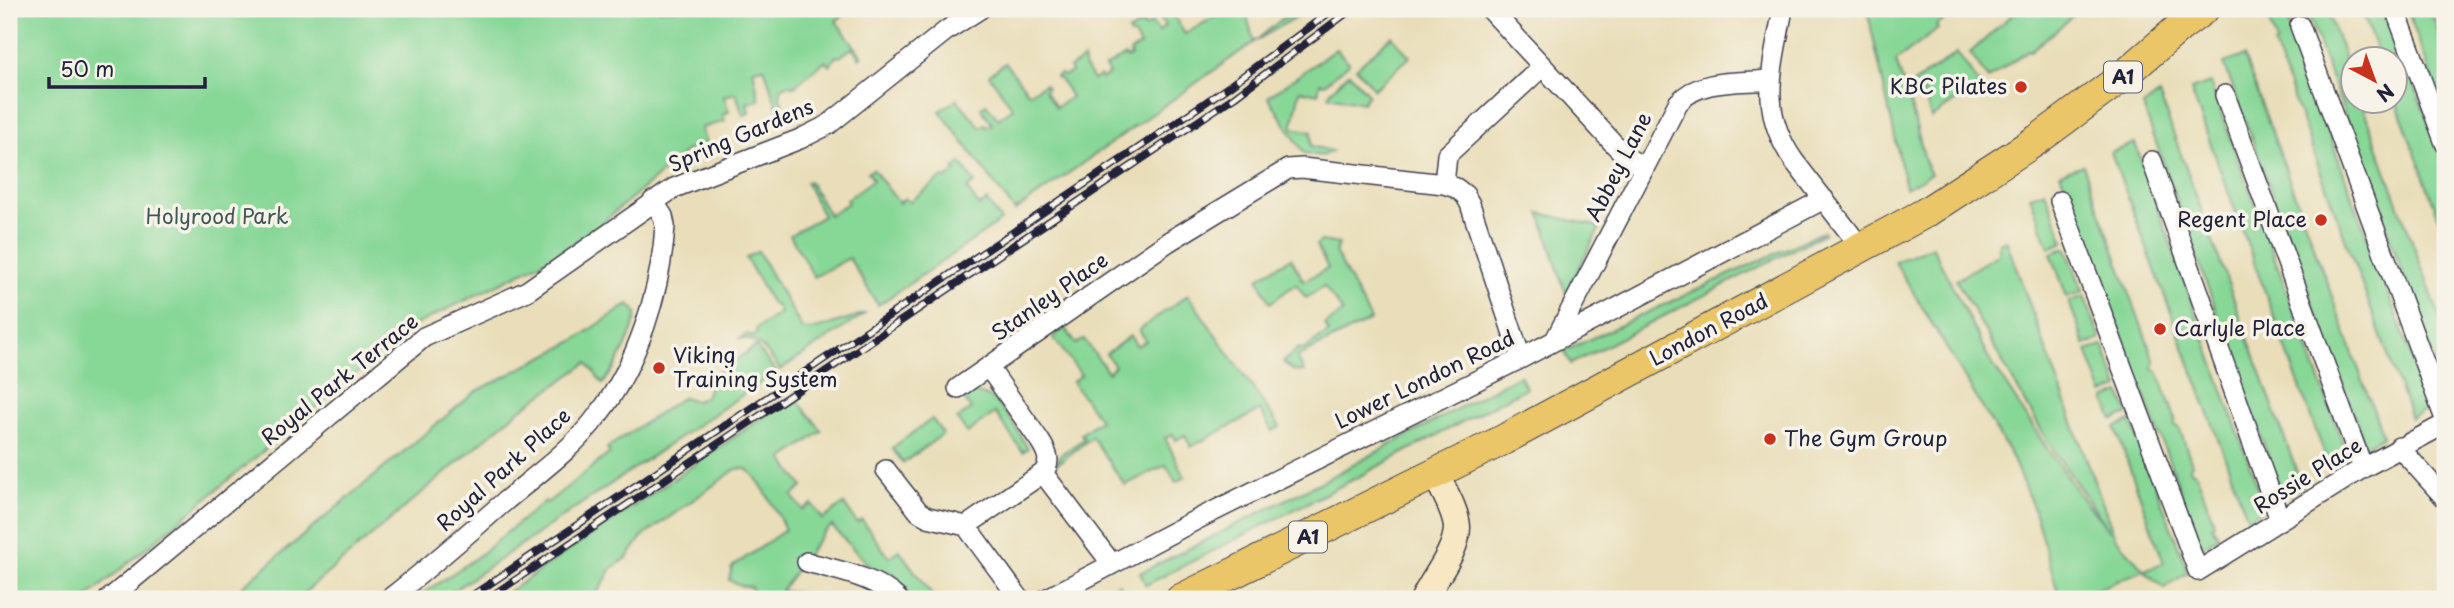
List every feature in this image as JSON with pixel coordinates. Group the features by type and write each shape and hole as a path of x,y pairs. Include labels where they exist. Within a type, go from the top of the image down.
{"main road":[{"name":"London Road","path":"1181,599 1436,475 1925,213 2048,132 2122,78 2204,9"}],"street":[{"name":"Spring Gardens","path":"653,201 674,188 800,139 828,125 947,30 980,9"},
{"path":"1490,9 1615,145 1629,159 1644,167"},
{"path":"1783,9 1770,80 1771,112 1779,138 1824,199 1873,242"},
{"path":"2395,9 2445,143"},
{"path":"2301,26 2445,421"},
{"path":"1521,358 1470,204 1465,195 1456,188 1444,184 1447,155 1543,66"},
{"name":"Abbey Lane","path":"1555,340 1644,167 1685,94 1705,85 1770,80"},
{"path":"2225,95 2363,468"},
{"path":"2152,161 2280,520"},
{"name":"Stanley Place","path":"958,388 1168,242 1288,169 1302,168 1444,184"},
{"name":"Lower London Road","path":"1046,599 1521,358 1824,199"},
{"name":"Royal Park Place","path":"389,599 424,572 573,442 608,400 639,344 654,288 665,226 663,216 653,201"},
{"name":"Royal Park Terrace","path":"109,599 424,337 527,291 653,201"},
{"name":"Rossie Place","path":"2060,201 2198,571 2363,468 2445,421"},
{"path":"966,526 1043,473 1048,461 1047,452 989,368"},
{"path":"2399,447 2445,498"},
{"path":"886,470 914,508 923,515 966,526 1020,599"},
{"path":"1043,473 1112,564"},
{"path":"1424,599 1448,556 1457,527 1436,475"},
{"path":"807,562 873,582 898,599"}],"green space":[{"name":"Holyrood Park","path":"9,9 847,9 849,11 836,21 862,56 860,58 852,48 840,57 836,56 830,66 825,61 794,86 786,85 781,89 780,98 783,103 777,107 764,67 753,69 759,100 747,103 749,113 743,115 736,93 724,96 729,112 723,114 725,121 701,128 706,144 683,152 682,156 598,226 570,246 415,325 85,599 9,599"},
{"path":"1213,9 1233,9 1235,16 1246,13 1254,42 1015,211 940,111 957,99 980,127 992,124 981,108 986,104 998,119 1013,108 989,75 1005,63 1029,93 1045,84 1045,91 1056,107 1071,97 1061,80 1056,77 1071,72 1069,68 1084,59 1084,66 1093,80 1100,76 1102,79 1109,74 1105,67 1125,56 1131,56 1130,52 1140,46 1134,35 1128,32 1143,24 1145,27 1152,23 1159,32 1165,26 1160,18 1171,11 1185,34 1214,17"},
{"path":"1294,9 1309,9 1254,42"},
{"path":"1867,9 1960,9 1896,61 1905,89 1957,53 1980,85 1931,118 1924,94 1909,99 1927,168 1931,174 1906,188"},
{"path":"2018,9 2079,9 2030,51 1988,79 1970,53"},
{"path":"2272,9 2283,9 2430,407 2411,418 2274,45 2277,43 2266,13"},
{"path":"2327,9 2340,46 2338,46 2338,96 2307,11"},
{"path":"2361,9 2386,9 2400,46 2375,46"},
{"path":"2407,9 2430,9 2445,50 2445,113"},
{"path":"1392,36 1410,57 1374,89 1356,68"},
{"path":"1336,49 1349,63 1325,84 1320,83 1318,94 1300,90 1292,128 1312,132 1311,146 1332,151 1322,156 1304,153 1268,97"},
{"path":"2244,56 2383,436 2365,446 2224,63"},
{"path":"2408,68 2445,167 2445,235 2402,116 2408,116"},
{"path":"1349,73 1368,94 1363,103 1329,96"},
{"path":"2210,83 2348,457 2330,469 2191,90"},
{"path":"2159,94 2302,486 2283,498 2143,106"},
{"path":"2345,116 2366,116 2445,331 2445,388"},
{"path":"2135,143 2265,508 2248,519 2111,152"},
{"path":"961,163 975,183 967,189 979,206 987,201 1001,221 878,305 849,258 814,277 790,235 823,216 806,182 809,181 829,215 848,203 846,200 873,180 868,172 873,169 899,203 905,198 909,202 943,177 945,179 955,172 954,169"},
{"path":"2083,165 2155,363 2154,370 2158,371 2175,418 2175,426 2179,427 2192,464 2190,468 2196,473 2214,522 2212,526 2219,537 2202,547 2060,173"},
{"path":"2045,191 2064,242 2049,248 2030,196"},
{"path":"1540,213 1600,227 1567,291 1565,291"},
{"path":"1824,231 1825,233 1571,364 1564,351"},
{"path":"2006,240 2115,537 2144,570 2164,563 2115,427 2131,421 2188,572 2164,588 2143,570 2075,599 2060,599 2033,507 2012,457 1895,262 1932,246 1988,357 2048,450 2082,498 2110,531 2049,444 1956,280 1998,254 1999,243"},
{"path":"1321,241 1339,244 1335,252 1371,320 1297,357 1304,372 1294,371 1283,362 1299,348 1303,350 1329,332 1325,325 1343,312 1324,286 1306,298 1296,284 1270,303 1258,278 1291,258 1304,281 1328,268 1316,245"},
{"path":"2066,248 2083,291 2067,297 2051,253"},
{"path":"758,251 803,330 816,329 866,313 780,370 758,344 739,339 748,334 751,337 757,334 756,329 780,313 746,258"},
{"path":"1188,295 1280,427 1272,431 1260,410 1191,447 1185,435 1176,440 1173,434 1165,438 1185,477 1176,482 1166,465 1125,485 1092,437 1056,465 1060,455 1084,439 1081,434 1100,420 1072,382 1081,375 1053,337 1065,328 1076,344 1084,339 1108,372 1115,366 1106,354 1130,336 1137,346 1146,341 1139,330"},
{"path":"2084,296 2101,339 2085,345 2069,302"},
{"path":"629,304 637,313 631,332 619,359 603,384 587,363 517,412 297,599 227,599 475,392 572,342"},
{"path":"2103,345 2119,388 2103,394 2087,351"},
{"path":"756,346 776,372 441,599 415,599 477,557 545,501 547,503 610,453 607,448 683,397 696,401 703,398 708,390 708,379"},
{"path":"1520,375 1526,388 1146,585 1140,573 1325,480"},
{"path":"974,393 992,399 1000,406 1028,448 1023,452 995,413 967,433 957,419 971,409 963,397"},
{"path":"2120,393 2129,414 2113,420 2105,399"},
{"path":"794,396 822,431 783,459 803,487 792,496 803,510 812,504 823,519 844,504 857,523 862,520 889,557 899,550 935,599 913,599 895,574 870,567 832,526 823,533 781,591 860,599 753,599 751,587 729,580 732,567 785,530 757,480 748,470 736,469 642,537 627,558 612,568 594,599 498,599"},
{"path":"932,419 943,434 903,463 892,448"},
{"path":"1119,584 1125,595 1116,599 1088,599"}],"railway":[{"path":"467,599 1137,149 1228,87 1334,9"},
{"path":"487,599 1234,97 1352,9"}],"place":[{"name":"KBC Pilates","path":"2021,87"},
{"name":"Regent Place","path":"2321,220"},
{"name":"Carlyle Place","path":"2160,329"},
{"name":"Viking Training System","path":"659,368"},
{"name":"The Gym Group","path":"1770,439"}]}
